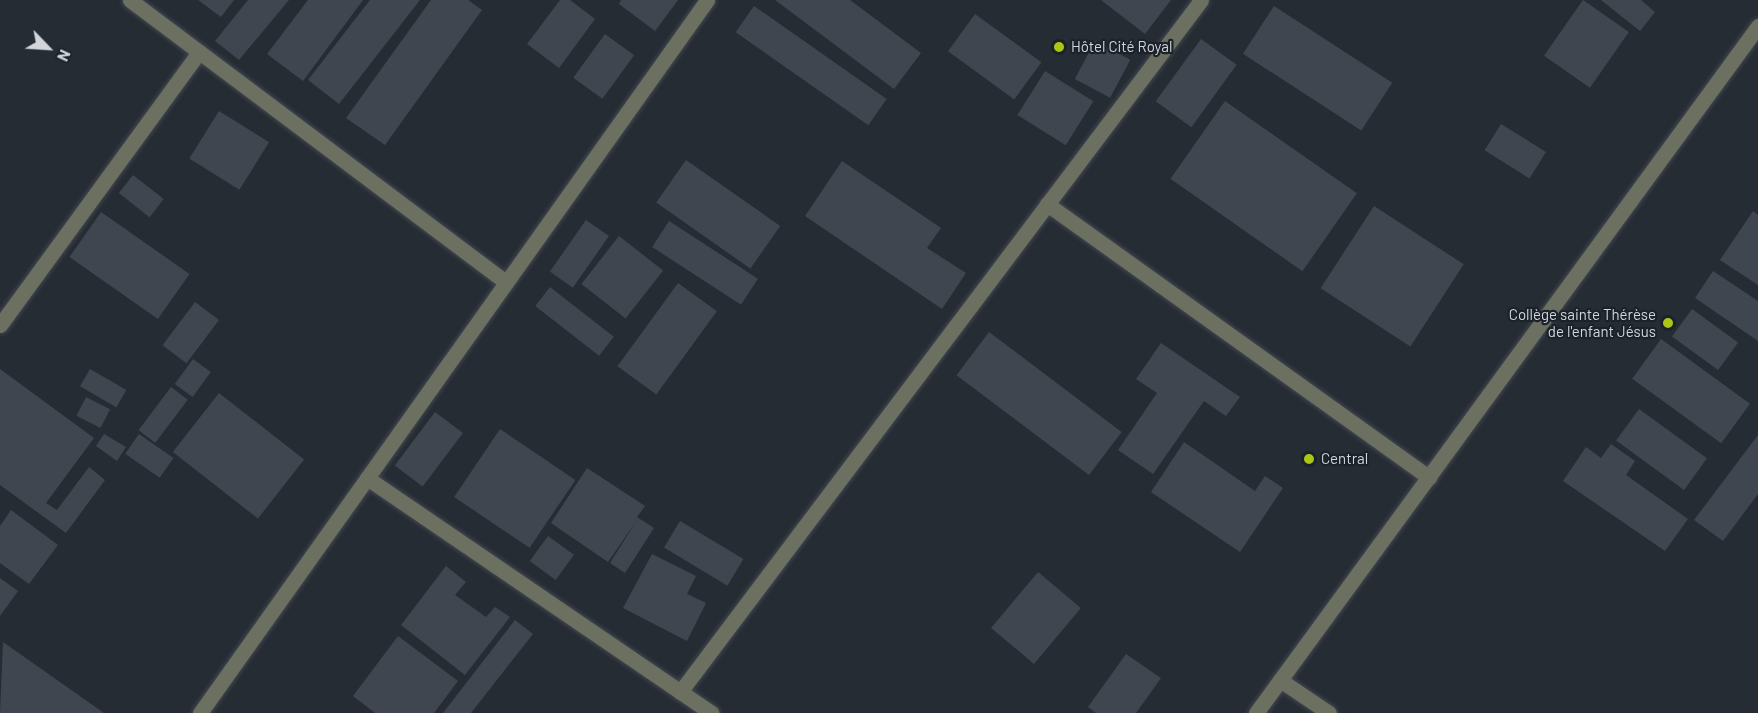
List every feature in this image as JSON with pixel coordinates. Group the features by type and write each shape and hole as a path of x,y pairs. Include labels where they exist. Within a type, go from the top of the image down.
{"street":[{"path":"130,0 506,282"},
{"path":"200,713 708,0"},
{"path":"680,692 1201,0"},
{"path":"1256,713 1758,26"},
{"path":"0,325 199,52"},
{"path":"1047,204 1429,477"},
{"path":"367,478 711,713"},
{"path":"1280,680 1329,713"}],"building":[{"path":"198,0 234,0 221,17"},
{"path":"248,0 289,0 239,60 215,41"},
{"path":"308,0 363,0 303,81 267,54"},
{"path":"370,0 420,0 339,104 308,80"},
{"path":"431,0 468,0 482,10 385,145 346,118"},
{"path":"560,0 570,0 595,19 559,68 527,44"},
{"path":"621,0 678,0 655,31 619,4"},
{"path":"775,0 850,0 921,53 894,89"},
{"path":"1101,0 1171,0 1145,34"},
{"path":"1583,0 1629,32 1590,88 1544,56"},
{"path":"1601,0 1641,0 1655,12 1640,31"},
{"path":"754,6 887,99 868,125 736,32"},
{"path":"1274,6 1392,83 1361,131 1243,54"},
{"path":"975,14 1041,62 1014,99 948,51"},
{"path":"605,34 634,55 602,99 573,78"},
{"path":"1201,39 1237,65 1191,127 1156,101"},
{"path":"1095,41 1130,60 1110,98 1075,79"},
{"path":"1045,71 1093,101 1066,145 1017,115"},
{"path":"1225,101 1357,193 1302,271 1171,179"},
{"path":"219,111 269,142 239,190 189,158"},
{"path":"1501,124 1546,152 1530,178 1485,150"},
{"path":"686,160 780,226 750,269 656,203"},
{"path":"842,161 941,228 927,248 966,273 942,309 805,216"},
{"path":"133,175 164,199 150,217 119,193"},
{"path":"1374,206 1464,264 1410,346 1321,288"},
{"path":"1753,211 1758,215 1758,285 1720,260"},
{"path":"101,212 189,274 158,319 69,257"},
{"path":"586,220 609,236 573,288 550,272"},
{"path":"669,221 758,279 741,305 652,247"},
{"path":"619,236 663,270 626,319 581,284"},
{"path":"1713,271 1758,301 1758,341 1695,298"},
{"path":"678,283 717,311 656,395 617,366"},
{"path":"550,287 614,337 599,356 535,306"},
{"path":"195,302 219,320 186,363 163,345"},
{"path":"1692,309 1738,343 1718,370 1672,337"},
{"path":"989,332 1122,432 1089,475 957,375"},
{"path":"1661,339 1750,404 1721,443 1632,379"},
{"path":"1161,343 1240,397 1226,416 1204,401 1153,474 1118,450 1157,393 1136,379"},
{"path":"193,359 211,372 193,397 175,384"},
{"path":"0,369 94,438 46,503 57,510 89,467 105,480 66,533 0,485"},
{"path":"90,369 126,390 116,407 80,386"},
{"path":"171,387 188,400 155,443 139,430"},
{"path":"219,393 304,459 258,519 173,452"},
{"path":"86,397 110,409 101,428 76,416"},
{"path":"1639,409 1707,458 1684,490 1616,441"},
{"path":"435,412 463,433 423,487 395,466"},
{"path":"500,429 575,480 530,548 454,497"},
{"path":"104,434 126,447 117,461 96,446"},
{"path":"139,434 173,458 160,478 125,454"},
{"path":"1758,435 1758,494 1723,541 1694,520"},
{"path":"1184,442 1255,491 1265,476 1283,488 1240,552 1151,492"},
{"path":"1611,444 1635,461 1626,475 1688,519 1665,551 1563,481 1586,447 1601,458"},
{"path":"587,468 645,506 637,517 654,528 625,573 610,563 637,520 608,562 551,523"},
{"path":"11,510 58,545 29,584 0,563 0,526"},
{"path":"680,521 743,559 727,586 664,548"},
{"path":"548,536 574,555 556,580 530,561"},
{"path":"652,554 696,576 687,594 706,603 687,641 623,608"},
{"path":"446,566 466,582 455,595 486,617 495,607 510,617 465,675 401,625"},
{"path":"1038,572 1081,608 1034,664 991,628"},
{"path":"0,578 18,591 0,616"},
{"path":"515,620 533,634 471,713 443,713"},
{"path":"398,636 458,681 434,713 375,713 353,696"},
{"path":"3,642 104,713 0,713"},
{"path":"1126,654 1161,678 1136,713 1096,713 1088,707"}],"place":[{"name":"Hôtel Cité Royal","path":"1059,47"},
{"name":"Collège sainte Thérèse de l'enfant Jésus","path":"1668,323"},
{"name":"Central","path":"1309,459"}]}
